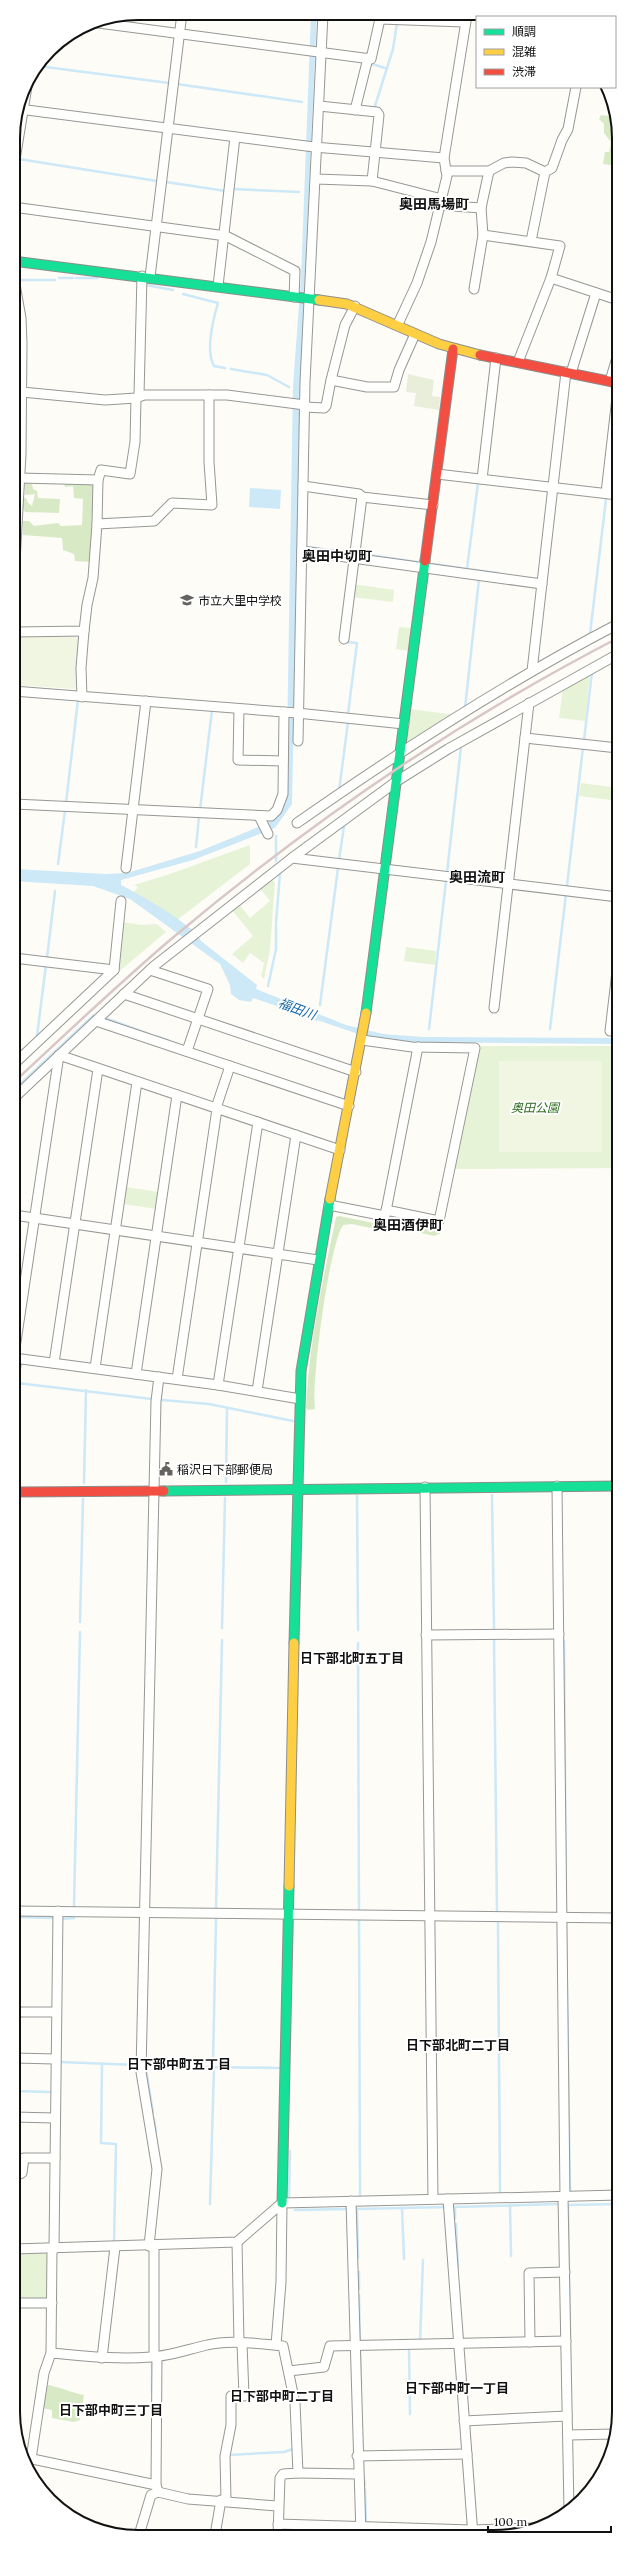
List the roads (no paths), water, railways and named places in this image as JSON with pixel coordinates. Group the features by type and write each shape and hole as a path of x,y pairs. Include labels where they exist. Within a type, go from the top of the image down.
{"street":[{"path":"82,697 81,668 87,605 93,578 97,524 98,480 100,470 130,474 135,442 146,277 156,226 181,20"},
{"path":"298,741 304,406 323,20"},
{"path":"355,110 368,58 371,58 377,20"},
{"path":"398,324 417,283 431,242 441,202 446,171 444,158 465,20"},
{"path":"107,24 368,58"},
{"path":"531,241 545,172 552,168 568,129 576,88"},
{"path":"319,106 376,112 379,115 372,181"},
{"path":"24,109 302,146 444,158"},
{"path":"218,286 226,236 235,137"},
{"path":"446,171 488,171 504,163 512,162 526,163 545,172"},
{"path":"474,289 483,235 481,208 488,171"},
{"path":"316,179 372,181 441,202 481,208"},
{"path":"20,208 226,236 295,271 295,297"},
{"path":"483,235 560,246 551,278 518,362"},
{"path":"20,262 218,286 355,306 398,324 415,334 453,349 612,382"},
{"path":"551,278 612,298"},
{"path":"532,671 568,372 596,293"},
{"path":"20,390 97,400 209,394 227,395 291,405 324,408 326,406 345,325 355,306"},
{"path":"20,312 20,354"},
{"path":"331,380 367,387 394,387 399,370 415,334"},
{"path":"276,2345 281,2282 280,2238 282,2203 287,1914 301,1372 318,1260 364,1026 453,349"},
{"path":"482,479 496,358"},
{"path":"97,524 154,521 172,503 212,505 209,462 209,394"},
{"path":"606,493 612,441"},
{"path":"437,474 612,494"},
{"path":"20,478 98,480"},
{"path":"303,486 359,494 362,497 433,505"},
{"path":"344,639 362,497"},
{"path":"302,551 542,584"},
{"path":"297,823 400,753 532,671 612,627"},
{"path":"20,632 84,631"},
{"path":"20,1092 150,970 292,858 397,781 529,703 612,657"},
{"path":"20,692 298,713 404,724"},
{"path":"126,868 146,701"},
{"path":"494,1008 529,703"},
{"path":"240,709 238,760 283,761"},
{"path":"20,804 132,811 264,826 270,816 278,810 283,794 285,712"},
{"path":"525,738 612,747"},
{"path":"292,858 612,896"},
{"path":"20,1058 114,970 121,901"},
{"path":"20,959 114,970"},
{"path":"150,970 208,988 187,1051"},
{"path":"124,994 356,1072"},
{"path":"610,1031 612,1014"},
{"path":"96,1021 349,1106"},
{"path":"362,1039 418,1047 475,1048 439,1221 386,1210"},
{"path":"329,1205 385,1216 418,1047"},
{"path":"59,1055 340,1150"},
{"path":"20,1320 59,1055"},
{"path":"177,1379 217,1109 230,1066"},
{"path":"54,1363 98,1069"},
{"path":"95,1368 137,1082"},
{"path":"136,1374 177,1095"},
{"path":"218,1385 258,1122"},
{"path":"257,1391 296,1135"},
{"path":"20,1216 318,1260"},
{"path":"20,1358 218,1385 300,1399"},
{"path":"140,2530 151,2495 157,2489 155,2356 151,2246 157,2169 141,2072 156,1401 160,1377"},
{"path":"557,1486 564,2272 569,2503"},
{"path":"20,1492 612,1486"},
{"path":"425,1487 433,2199"},
{"path":"426,1635 558,1634"},
{"path":"20,1911 612,1918"},
{"path":"28,2454 44,2373 51,2353 58,1911"},
{"path":"20,2012 56,2012"},
{"path":"20,2058 55,2059"},
{"path":"20,2117 54,2118"},
{"path":"20,2174 22,2174 24,2158 55,2158"},
{"path":"20,2249 151,2246 237,2242 282,2203 612,2196"},
{"path":"448,2199 472,2530"},
{"path":"351,2201 357,2456 358,2474 360,2478 361,2530"},
{"path":"215,2530 224,2500 225,2456 231,2426 231,2396 244,2396 237,2242"},
{"path":"102,2358 115,2247"},
{"path":"530,2342 529,2273 564,2272"},
{"path":"20,2303 52,2303"},
{"path":"289,2371 324,2367 330,2346 566,2341"},
{"path":"51,2353 102,2358 155,2356 192,2350 208,2344 241,2343 283,2346 295,2404 298,2473"},
{"path":"464,2420 567,2416"},
{"path":"568,2435 610,2434"},
{"path":"357,2456 467,2454"},
{"path":"30,2459 157,2489 188,2499 224,2500 278,2506"},
{"path":"278,2530 280,2478 283,2474 358,2474"},
{"path":"278,2524 349,2530"}],"water":[{"name":"福田川","path":"311,20 317,20 300,387 292,804 275,828 193,860 121,880 121,885 165,910 189,927 201,941 257,985 256,989 346,1025 383,1034 424,1037 612,1038 612,1044 401,1042 361,1035 317,1020 316,1022 315,1019 253,998 251,1002 239,1000 231,994 230,985 220,964 130,899 93,886 20,881 20,869 106,874 127,873 200,851 268,823 278,815 286,800 293,386 301,278"},
{"path":"250,488 281,490 280,509 249,507"}],"waterway":[{"path":"374,109 393,49 397,23"},
{"path":"369,63 385,68"},
{"path":"44,67 169,83"},
{"path":"177,84 302,102"},
{"path":"20,159 157,181"},
{"path":"166,182 226,191"},
{"path":"233,189 299,192"},
{"path":"59,278 73,278"},
{"path":"76,278 97,278"},
{"path":"20,280 55,280"},
{"path":"146,285 173,290"},
{"path":"183,294 218,303 211,335 210,352 214,366 225,368"},
{"path":"231,369 267,375 289,387"},
{"path":"433,564 467,569 478,483"},
{"path":"590,634 606,499"},
{"path":"100,519 113,519"},
{"path":"308,547 352,553"},
{"path":"361,554 417,562"},
{"path":"467,569 498,573"},
{"path":"465,708 479,579"},
{"path":"345,642 357,643 348,714"},
{"path":"584,740 592,672"},
{"path":"66,803 78,700"},
{"path":"200,810 212,710"},
{"path":"339,791 348,722"},
{"path":"447,873 461,747"},
{"path":"567,886 583,747"},
{"path":"58,864 65,811"},
{"path":"196,847 199,817"},
{"path":"339,860 344,826"},
{"path":"276,836 276,861"},
{"name":"福田川","path":"320,1005 338,868"},
{"path":"276,923 280,873"},
{"path":"429,1029 446,881"},
{"path":"47,958 55,891"},
{"path":"550,1029 566,894"},
{"path":"268,986 276,949 276,925"},
{"path":"37,1036 46,965"},
{"path":"20,1084 94,1015"},
{"path":"105,1018 149,1034"},
{"path":"155,1036 168,1040"},
{"path":"20,1383 152,1399"},
{"path":"84,1483 86,1390"},
{"path":"162,1400 209,1404 293,1421"},
{"path":"226,1482 227,1408"},
{"path":"492,1495 494,1629"},
{"path":"357,1496 358,1630"},
{"path":"222,1628 225,1498"},
{"path":"80,1622 83,1499"},
{"path":"74,1906 80,1632"},
{"path":"494,1639 497,1912"},
{"path":"216,1909 222,1640"},
{"path":"564,1641 566,1911"},
{"path":"358,1643 359,1910"},
{"path":"20,1917 54,1918"},
{"path":"61,1919 74,1918"},
{"path":"213,2062 216,1919"},
{"path":"359,1921 360,2197"},
{"path":"498,1922 500,2193"},
{"path":"566,1924 570,2192"},
{"path":"60,2062 137,2065"},
{"path":"102,2064 101,2143 116,2144 114,2243"},
{"path":"146,2066 279,2068"},
{"path":"210,2204 214,2067"},
{"path":"146,2069 153,2113"},
{"path":"20,2091 50,2092"},
{"path":"154,2119 156,2132"},
{"path":"289,2197 290,2151"},
{"path":"453,2207 559,2204"},
{"path":"570,2334 568,2205 612,2204"},
{"path":"510,2205 511,2256"},
{"path":"358,2258 357,2209 446,2207"},
{"path":"455,2207 455,2218"},
{"path":"402,2208 404,2259"},
{"path":"295,2210 348,2209"},
{"path":"456,2224 458,2268"},
{"path":"420,2342 423,2260"},
{"path":"359,2272 359,2289"},
{"path":"359,2295 360,2343"},
{"path":"409,2348 410,2414"},
{"path":"360,2350 361,2384"},
{"path":"150,2360 152,2363 152,2392"},
{"path":"228,2455 284,2452 293,2449"},
{"path":"363,2475 365,2485"},
{"path":"365,2489 366,2524"}],"railway":[{"path":"20,1076 114,989 176,935 280,852 334,812 445,738 560,669 612,641"}],"place":[{"name":"市立大里中学校","path":"187,600"},
{"name":"稲沢日下部郵便局","path":"166,1469"}],"district":[{"name":"奥田馬場町","path":"434,204"},
{"name":"奥田中切町","path":"337,556"},
{"name":"奥田流町","path":"477,877"},
{"name":"奥田酒伊町","path":"408,1225"},
{"name":"日下部北町五丁目","path":"352,1658"},
{"name":"日下部北町二丁目","path":"458,2045"},
{"name":"日下部中町五丁目","path":"179,2064"},
{"name":"日下部中町一丁目","path":"457,2388"},
{"name":"日下部中町二丁目","path":"282,2396"},
{"name":"日下部中町三丁目","path":"111,2410"}],"park label":[{"name":"奥田公園","path":"535,1107"}]}
